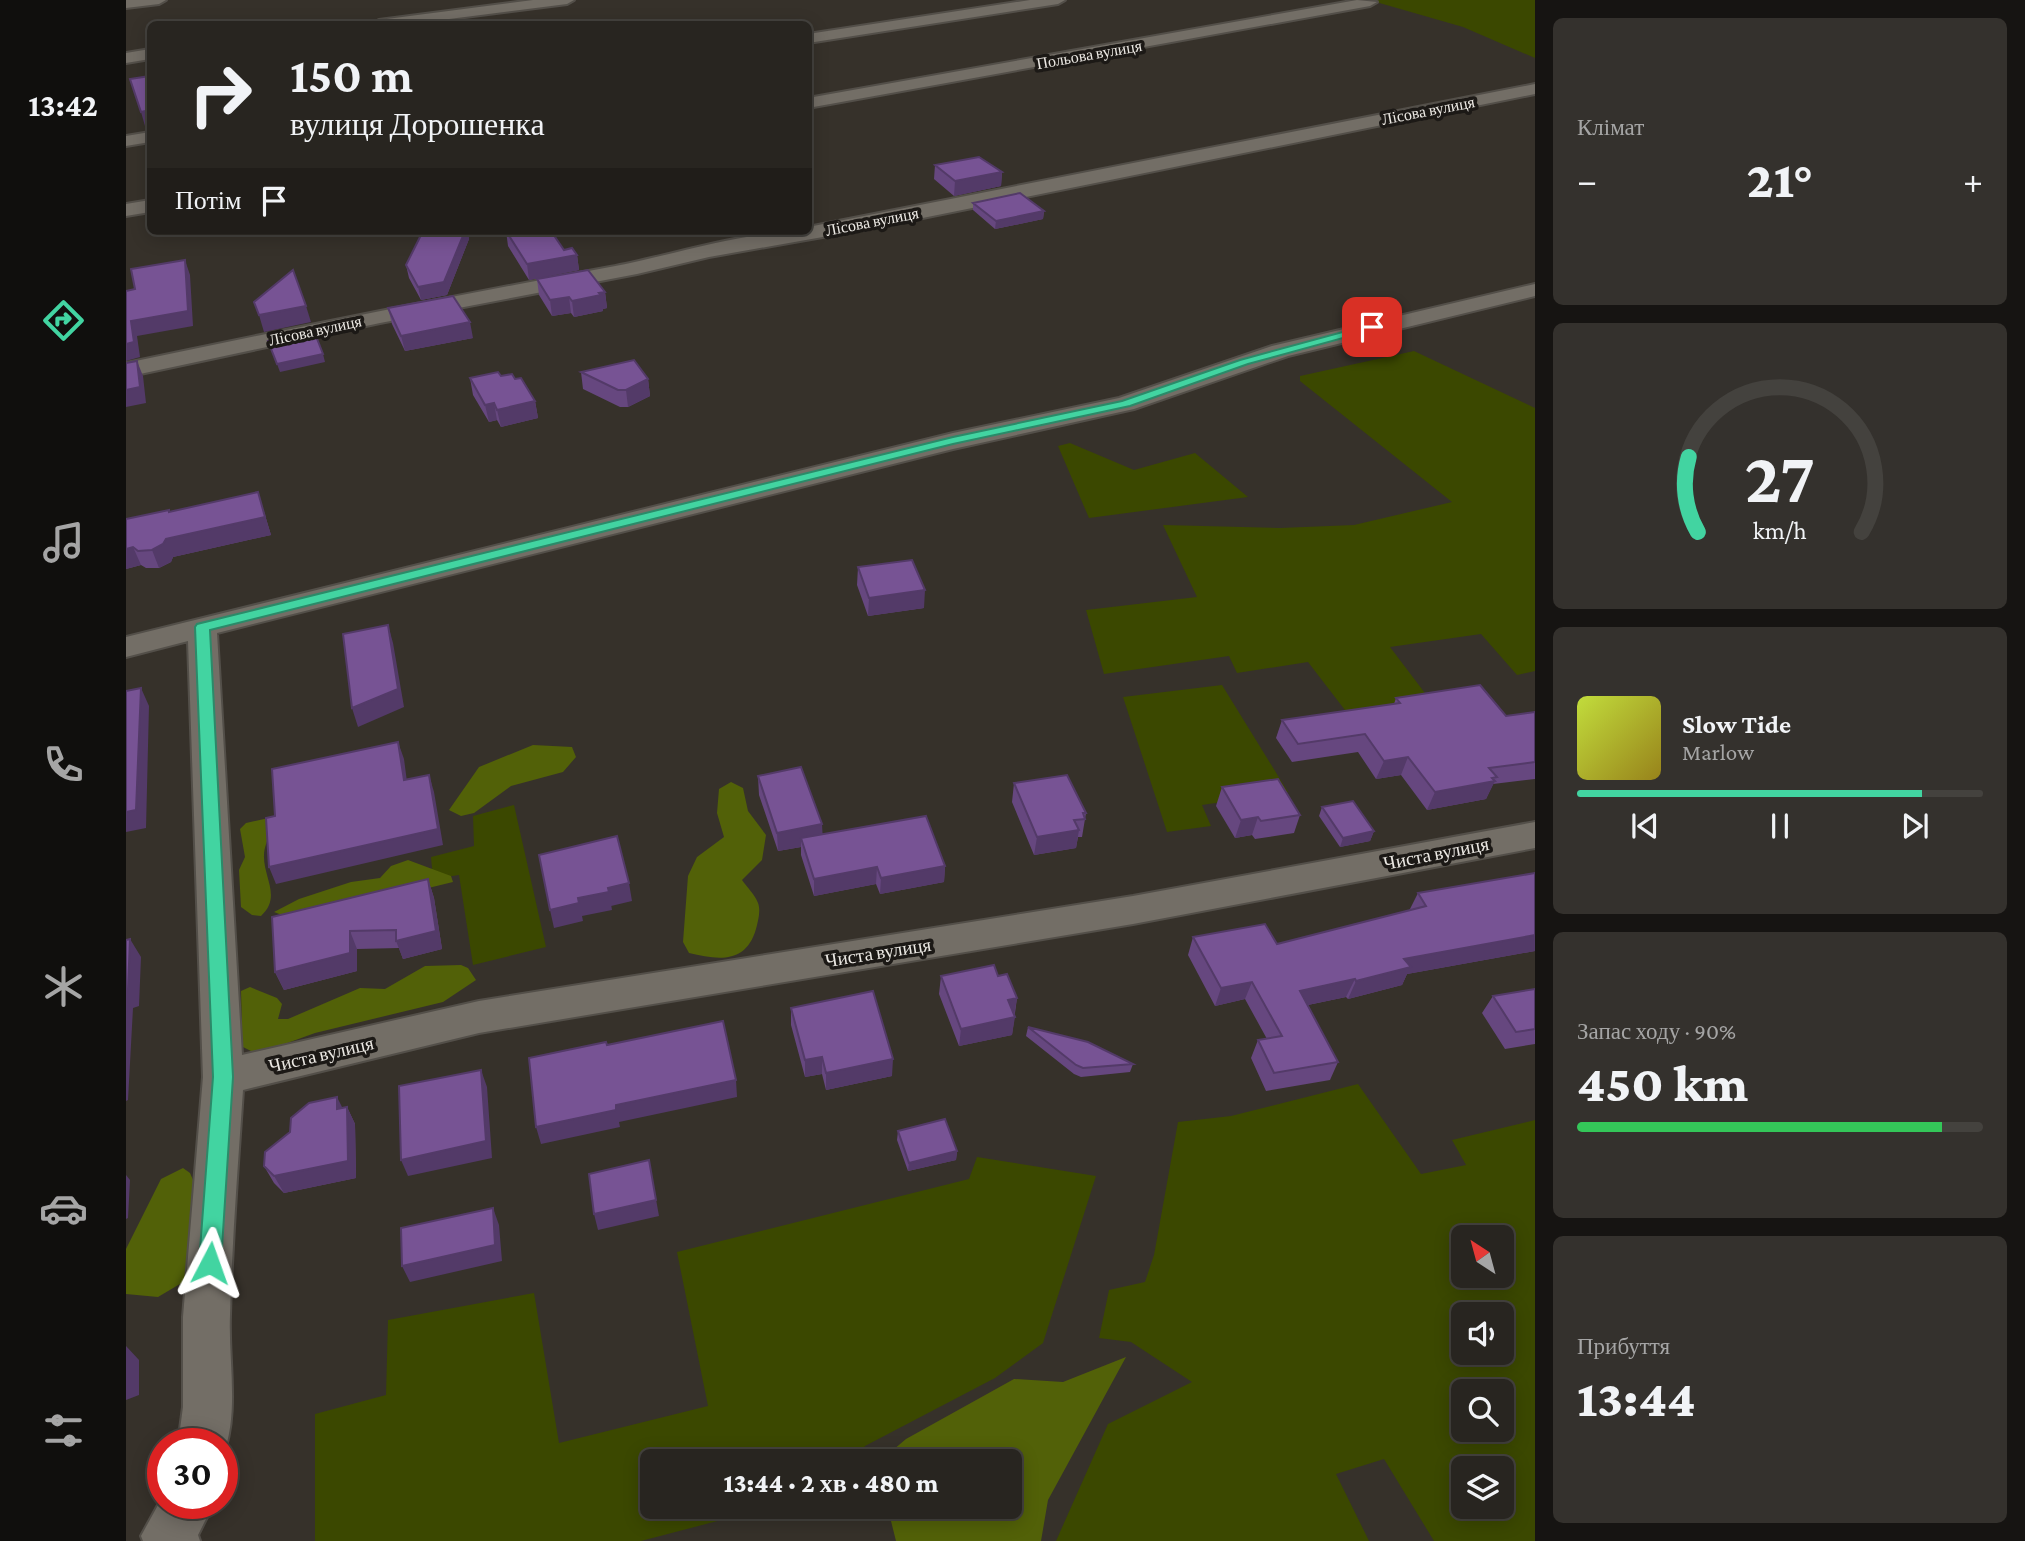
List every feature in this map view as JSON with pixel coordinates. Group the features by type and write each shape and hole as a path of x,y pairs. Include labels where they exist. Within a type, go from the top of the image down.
{"street":[{"path":"126,4 159,0"},
{"path":"402,21 567,0"},
{"path":"812,38 1058,0"},
{"name":"Польова вулиця","path":"812,102 1370,2"},
{"path":"126,58 147,54"},
{"name":"Лісова вулиця","path":"812,233 1535,89"},
{"path":"126,141 147,138"},
{"path":"126,210 147,206"},
{"name":"Лісова вулиця","path":"126,370 380,316 800,235"},
{"path":"126,647 953,441 1125,404 1244,362 1347,333 1535,290"},
{"path":"202,627 223,1077 206,1317 205,1428"},
{"name":"Чиста вулиця","path":"223,1077 479,1017 1133,910 1535,835"}],"green space":[{"path":"1369,0 1535,0 1535,58 1463,27"},
{"path":"1414,351 1535,408 1535,671 1517,675 1481,634 1390,647 1434,705 1358,727 1308,662 1237,673 1229,656 1104,674 1086,610 1197,597 1163,525 1280,528 1354,525 1452,502 1300,381 1300,376"},
{"path":"1070,443 1134,470 1195,453 1248,497 1089,518 1058,446"},
{"path":"1222,685 1288,792 1202,805 1211,826 1167,832 1123,697"},
{"path":"533,745 572,747 576,757 563,772 511,786 474,813 461,816 449,810 479,767"},
{"path":"731,782 743,788 748,811 766,835 762,860 742,880 759,906 756,929 751,940 738,954 720,958 689,953 683,942 688,876 697,857 724,837 717,813 719,789"},
{"path":"514,805 546,947 473,965 459,875 433,879 431,857 474,846 473,816"},
{"path":"314,808 270,832 265,846 264,863 270,887 270,902 261,916 252,915 241,907 239,870 245,857 240,829 246,823"},
{"path":"408,860 451,876 453,882 313,916 287,917 274,912 299,899 351,882 380,878 391,866"},
{"path":"461,965 468,968 476,980 443,1002 315,1033 257,1054 235,1043 242,1027 241,991 250,987 277,998 282,1004 278,1019 288,1019 360,988 385,989 425,966"},
{"path":"1358,1084 1421,1174 1466,1165 1452,1140 1535,1120 1535,1541 1434,1541 1384,1459 1336,1474 1369,1541 1056,1541 1108,1424 1192,1382 1131,1342 1099,1338 1109,1290 1145,1282 1154,1255 1178,1122 1231,1116"},
{"path":"977,1157 1096,1176 1043,1343 995,1378 863,1449 640,1449 640,1519 725,1519 641,1541 315,1541 315,1414 386,1395 388,1320 534,1293 559,1443 708,1406 677,1252 969,1179"},
{"path":"183,1168 190,1173 197,1189 190,1278 158,1297 126,1294 126,1249 161,1179"},
{"path":"1126,1357 1048,1500 1041,1541 896,1541 890,1519 1022,1519 1022,1449 894,1449 906,1439 1014,1379 1063,1382"}],"building":[{"path":"147,76 147,111 141,112 130,79"},
{"path":"979,157 1002,172 955,181 935,165"},
{"path":"1020,193 1044,211 996,221 973,203"},
{"path":"421,235 463,235 444,282 418,287 406,265"},
{"path":"509,235 554,235 564,250 572,248 577,255 527,264"},
{"path":"185,260 188,311 131,321 134,342 126,344 126,291 135,289 131,269"},
{"path":"293,270 306,306 259,315 254,302"},
{"path":"588,270 605,292 599,293 601,295 572,301 569,297 550,300 537,279"},
{"path":"453,296 470,322 401,336 388,308"},
{"path":"314,331 323,354 277,364 268,341"},
{"path":"634,360 648,379 626,390 618,390 581,372"},
{"path":"137,361 140,387 126,390 126,363"},
{"path":"498,372 501,376 512,374 515,379 521,378 535,401 497,410 494,403 485,405 470,378"},
{"path":"258,492 265,517 166,539 152,550 138,551 133,547 126,549 126,519"},
{"path":"912,560 925,590 869,598 858,567"},
{"path":"388,625 398,689 352,708 343,634"},
{"path":"1480,685 1506,716 1535,712 1535,762 1489,768 1497,777 1492,778 1495,781 1435,792 1408,757 1384,761 1365,734 1298,744 1282,720 1400,703 1396,698"},
{"path":"141,688 136,810 126,812 126,691"},
{"path":"398,742 404,780 429,775 438,829 269,867 266,818 275,816 272,769"},
{"path":"801,767 822,824 777,833 758,776"},
{"path":"1067,775 1086,813 1083,813 1085,819 1074,820 1079,830 1037,837 1014,783"},
{"path":"1278,779 1300,815 1261,821 1258,817 1241,820 1222,787"},
{"path":"1353,801 1374,831 1343,838 1322,807"},
{"path":"926,816 945,866 881,878 877,867 814,879 801,838"},
{"path":"617,836 629,883 608,888 609,892 578,898 579,903 550,910 539,855"},
{"path":"1535,873 1535,935 1404,959 1411,967 1300,991 1338,1062 1274,1073 1258,1040 1282,1036 1252,982 1221,988 1193,937 1265,924 1277,944 1426,906 1418,893"},
{"path":"428,879 436,931 396,941 396,930 350,931 350,953 275,972 272,917"},
{"path":"130,939 128,989 126,989 126,940"},
{"path":"994,965 998,976 1007,974 1017,998 1008,1000 1015,1017 961,1029 941,976"},
{"path":"1535,989 1535,1029 1516,1032 1493,996"},
{"path":"873,991 893,1059 826,1073 822,1057 805,1060 791,1008"},
{"path":"723,1021 736,1080 616,1105 616,1110 536,1127 529,1058"},
{"path":"1028,1027 1088,1042 1133,1064 1083,1068"},
{"path":"481,1070 486,1141 401,1160 399,1086"},
{"path":"337,1097 337,1109 347,1107 348,1161 274,1176 264,1166 265,1152 290,1132 291,1118 309,1103"},
{"path":"945,1119 957,1151 909,1163 898,1131"},
{"path":"649,1160 656,1200 594,1214 589,1174"},
{"path":"493,1208 495,1245 402,1266 401,1228"}],"route":[{"path":"210,1263 223,1077 202,627 953,441 1125,404 1244,362 1372,327"}]}
